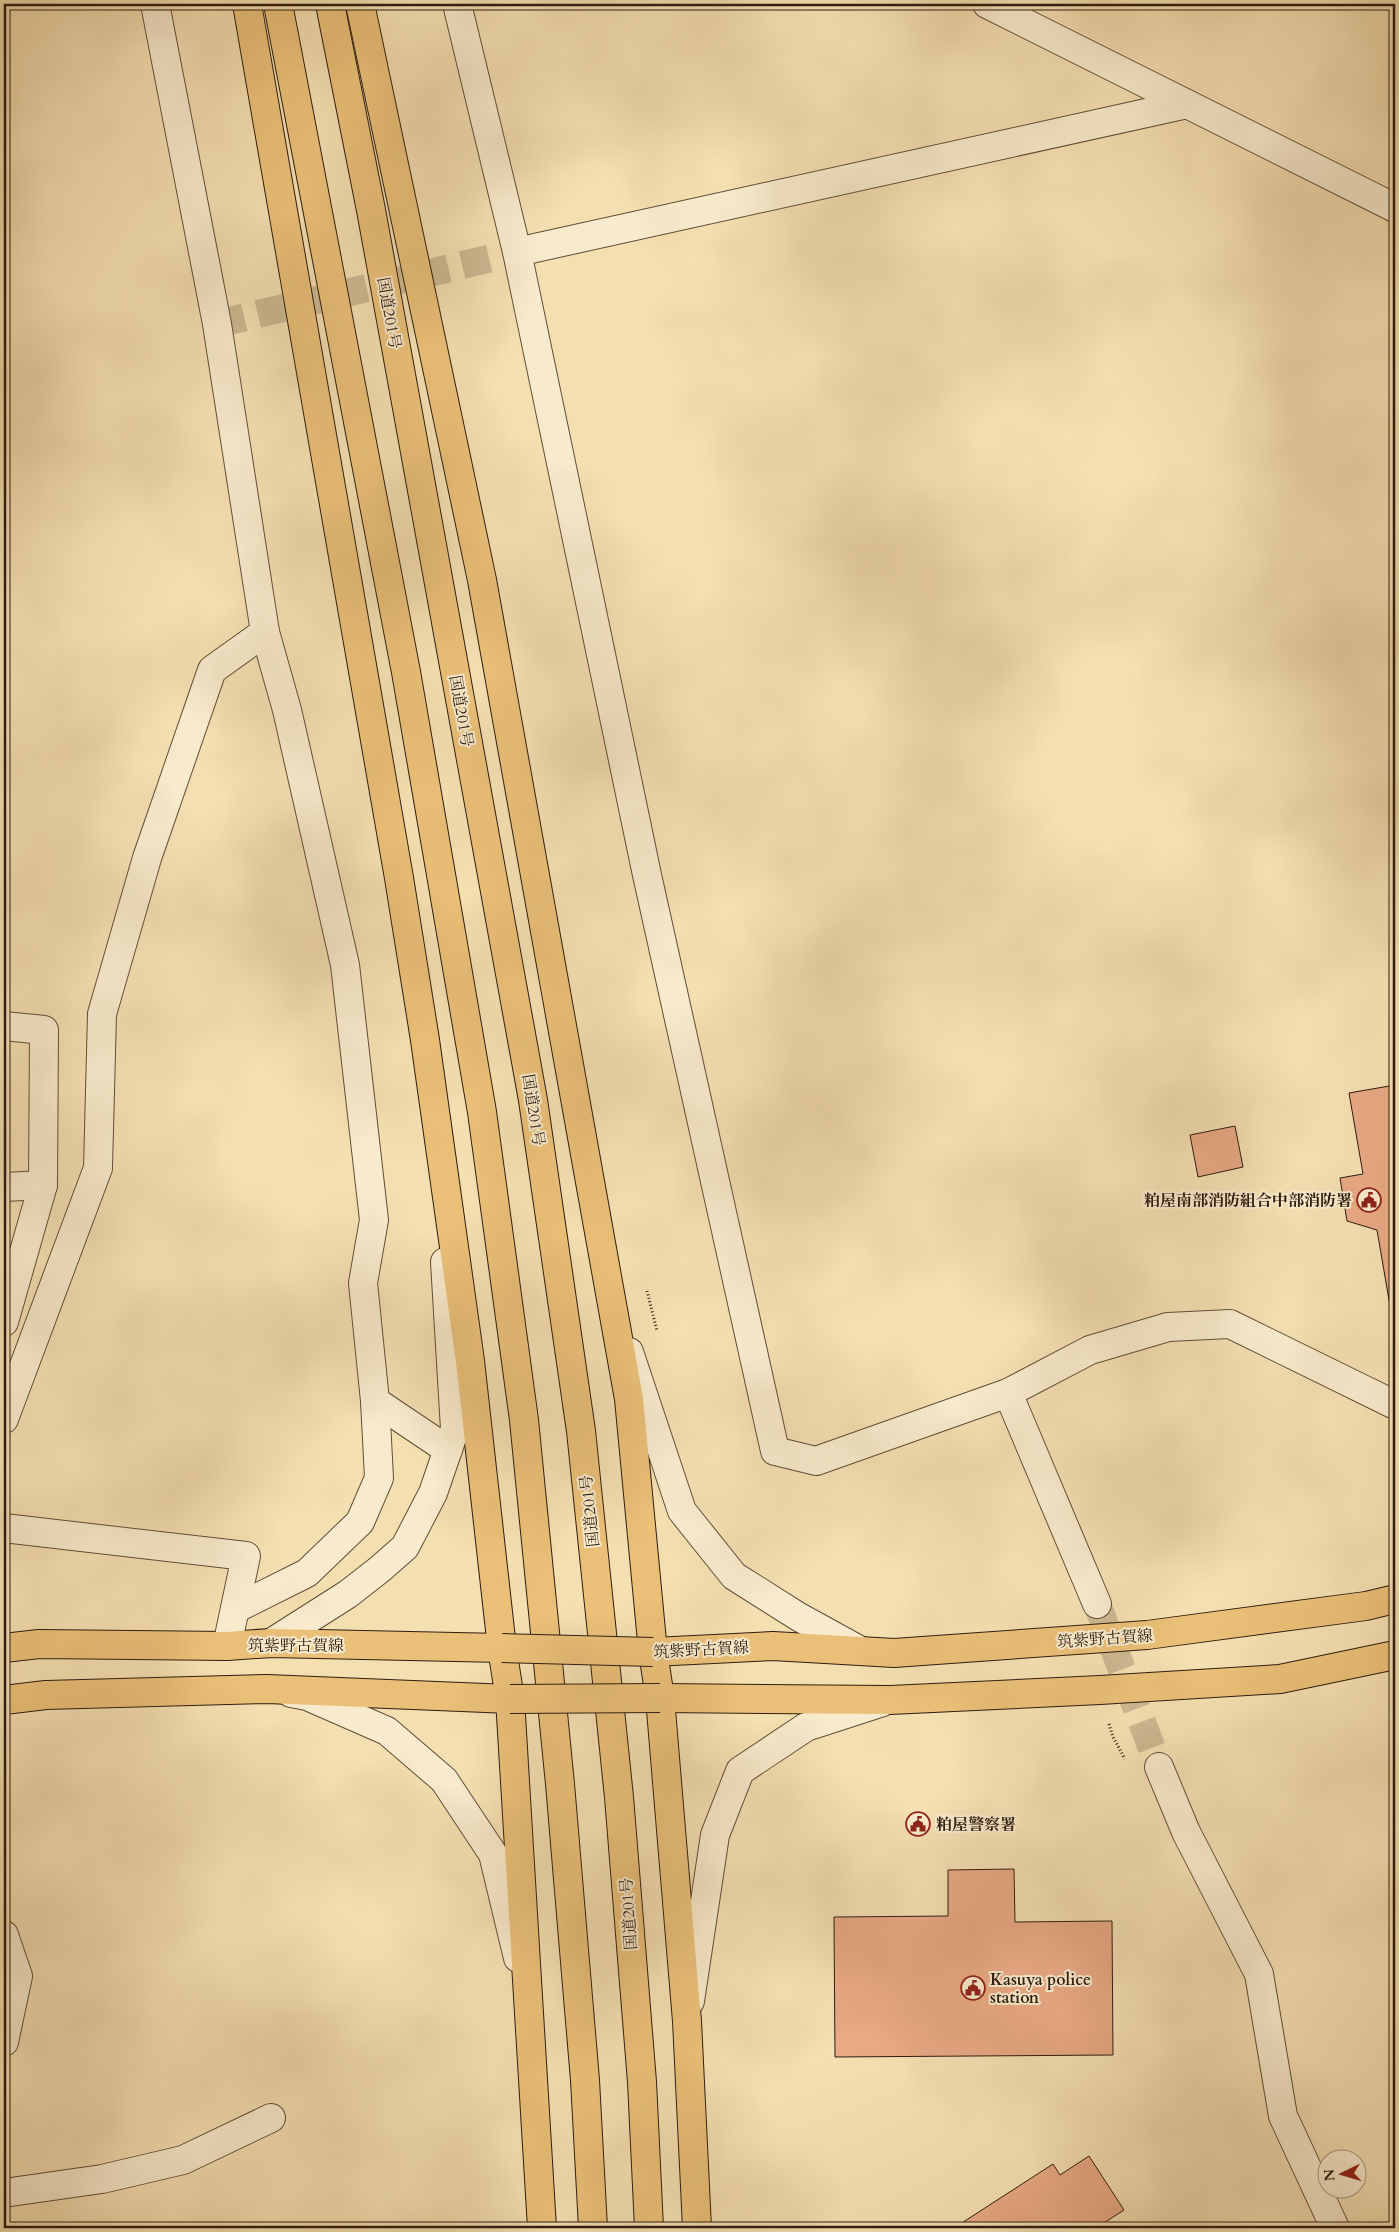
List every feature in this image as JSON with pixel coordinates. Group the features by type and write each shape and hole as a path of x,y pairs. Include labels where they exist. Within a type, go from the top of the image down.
{"main road":[{"path":"247,4 399,878 425,1040 470,1361 502,1648 510,1699 542,2228"},
{"path":"278,4 406,672 482,1112 524,1420 560,1784 585,2080 593,2228"},
{"name":"国道201号","path":"330,4 373,220 533,1100 579,1421 619,1797 642,2082 649,2228"},
{"path":"360,4 482,580 629,1399 653,1652 660,1698 687,2021 698,2228"},
{"name":"筑紫野古賀線","path":"4,1648 39,1644 227,1646 270,1643 653,1652 773,1646 894,1653 1147,1635 1366,1606 1395,1599"},
{"path":"4,1700 46,1695 268,1689 510,1699 890,1700 1280,1679 1395,1655"}],"street":[{"path":"155,4 217,324 265,632 287,710 345,965 374,1220 363,1283 375,1401 379,1478 360,1522 307,1573 235,1609"},
{"path":"457,4 517,252 649,885 775,1451 816,1461 1008,1393 1090,1350 1168,1327 1230,1324 1395,1405"},
{"path":"987,4 1395,208"},
{"path":"517,252 1187,104"},
{"path":"4,1419 98,1168 102,1014 147,858 212,670 265,632"},
{"path":"4,1026 44,1030 43,1185 4,1322"},
{"path":"270,1643 348,1594 405,1547 433,1493 455,1429 437,1149 425,1040"},
{"path":"4,1187 43,1185"},
{"path":"610,1293 682,1511 734,1576 799,1617 859,1650"},
{"path":"1008,1393 1097,1604"},
{"path":"375,1401 448,1450"},
{"path":"4,1528 246,1556 227,1646"},
{"path":"268,1689 306,1696 387,1731 444,1780 493,1854 526,1988"},
{"path":"687,2021 715,1835 740,1772 806,1727 890,1700"},
{"path":"1159,1767 1186,1832 1259,1974 1283,2116 1335,2228"},
{"path":"4,1935 18,1976 4,2042"},
{"path":"4,2193 102,2179 183,2160 271,2118"}],"path":[{"path":"646,1290 658,1335"}],"building":[{"name":"粕屋南部消防組合中部消防署","path":"1395,1085 1394,1329 1377,1230 1347,1221 1340,1178 1363,1174 1349,1093"},
{"path":"1235,1126 1243,1167 1198,1177 1190,1135"},
{"name":"Kasuya police station","path":"1014,1869 1015,1922 1112,1921 1113,2055 835,2057 834,1917 948,1916 948,1870"},
{"path":"1089,2156 1124,2210 1096,2228 954,2228 1053,2164 1060,2175"}],"tunnel":[{"path":"217,324 517,252"},
{"path":"1097,1604 1159,1767"}],"place":[{"name":"粕屋南部消防組合中部消防署","path":"1369,1200"},
{"name":"粕屋警察署","path":"918,1824"},
{"name":"Kasuya police station","path":"973,1988"}]}
